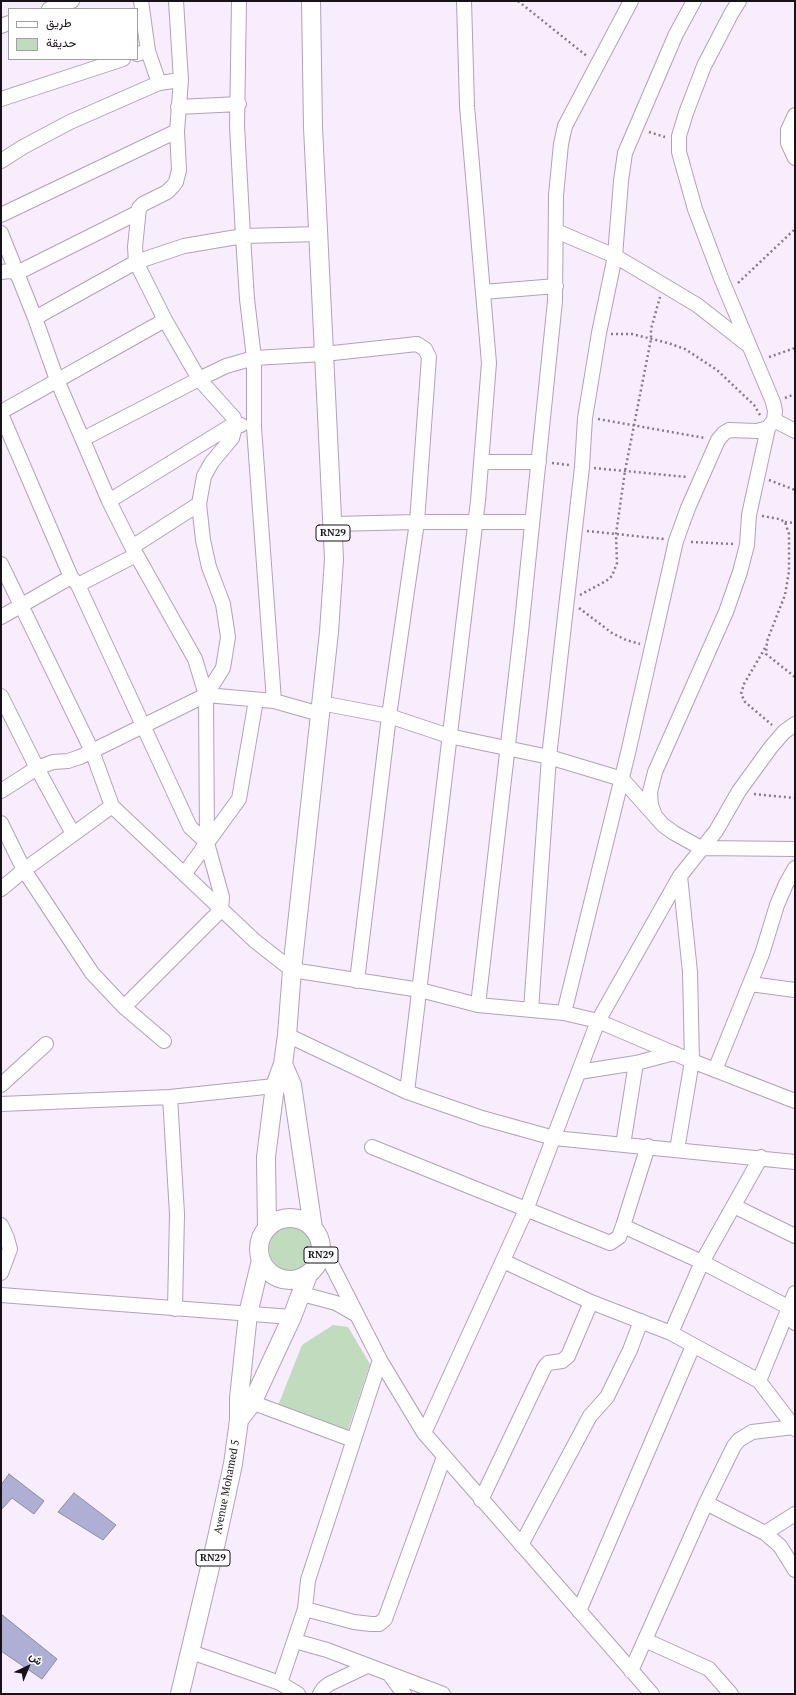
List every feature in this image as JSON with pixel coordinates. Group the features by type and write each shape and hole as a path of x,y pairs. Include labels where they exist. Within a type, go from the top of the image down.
{"main road":[{"name":"RN29","path":"245,1400 292,1317 308,1275 316,1266 321,1256 283,1085 283,1064 287,1035 292,970 321,708 334,559 320,234 313,127 311,1"},
{"name":"RN29","path":"245,1400 248,1314 261,1260 260,1243 267,1228 266,1157 283,1085"},
{"path":"267,1228 278,1221 290,1218 307,1222 317,1236"},
{"name":"RN29","path":"261,1260 269,1271 281,1279 295,1280 308,1275"},
{"name":"Avenue Mohamed 5","path":"180,1694 224,1508 245,1400"}],"street":[{"path":"52,8 72,1"},
{"path":"141,1 142,52 159,83"},
{"path":"1,272 10,271 17,273 137,212 143,204 167,192 176,182 179,170 177,131 181,80 176,1"},
{"path":"239,1 238,126 243,236 247,299 254,358 254,428 274,701"},
{"path":"407,1092 475,523 489,363 467,106 464,1"},
{"path":"478,1005 539,462 556,286 557,181 565,126 631,1"},
{"path":"532,1010 549,757 572,596 575,529 586,418 599,333 616,256 621,181 626,153 635,128 676,34 694,1"},
{"path":"656,816 652,809 650,792 655,772 726,612 747,545 749,515 757,478 771,424 776,411 727,293 684,175 679,152 679,141 686,112 704,66 739,1"},
{"path":"1,99 119,60"},
{"path":"1,161 23,147 70,122 159,83 181,80"},
{"path":"178,107 238,104"},
{"path":"795,115 788,130 788,143 795,158"},
{"path":"1,215 177,131"},
{"path":"1,790 37,768 54,762 68,761 92,751 206,695 223,668 228,637 224,604 209,567 202,540 198,504 204,476 212,462 232,438 234,418 199,379 165,320 136,262 137,212"},
{"path":"556,231 616,256 697,305 748,345"},
{"path":"1,233 36,318 57,380 109,501 134,551 195,659 206,695 207,843 222,897 221,910 124,1007"},
{"path":"36,318 136,262 184,246 243,236 320,234"},
{"path":"483,292 556,286"},
{"path":"165,320 1,413 74,581 190,827 207,843"},
{"path":"83,439 226,366 254,358 324,354 417,344 425,349 430,357 417,522 389,716 357,981"},
{"path":"109,501 234,424 254,428"},
{"path":"564,1013 622,778 676,541 718,440 729,430 748,432 771,424 795,430"},
{"path":"481,462 539,462"},
{"path":"1,617 134,551 198,504"},
{"path":"332,524 532,522"},
{"path":"1,564 92,751 112,806 185,873 221,910 255,941 292,970 420,990 478,1005 564,1013 598,1021 692,1061 795,1101"},
{"path":"206,695 274,701 389,716 449,736 549,757 622,778 663,825 701,848 795,849"},
{"path":"1,696 37,768 73,834"},
{"path":"185,873 238,799 256,700"},
{"path":"424,1433 526,1210 598,1021 680,876 716,831 739,791 771,747 784,732 795,724"},
{"path":"1,889 24,870 112,806"},
{"path":"1,823 24,870 92,973 124,1007 164,1041"},
{"path":"715,1070 762,954 777,905 795,868"},
{"path":"677,1150 692,1061 690,972 680,876"},
{"path":"750,984 795,990"},
{"path":"287,1035 407,1092 482,1118 554,1138 761,1157 795,1162"},
{"path":"1,1085 46,1044"},
{"path":"579,1072 636,1063 674,1053"},
{"path":"623,1145 636,1063"},
{"path":"1,1104 170,1097 283,1085"},
{"path":"170,1097 177,1214 175,1309"},
{"path":"372,1147 610,1243 619,1237 648,1146"},
{"path":"671,1333 702,1262 761,1157"},
{"path":"734,1206 795,1236"},
{"path":"1,1225 10,1249 1,1273"},
{"path":"623,1226 702,1262 788,1307 795,1323"},
{"path":"317,1236 380,1360 424,1433 631,1671 647,1692"},
{"path":"503,1261 591,1302 671,1333 759,1380 794,1427 752,1432 739,1440 706,1504 631,1671"},
{"path":"759,1380 795,1293"},
{"path":"302,1294 336,1303 357,1315"},
{"path":"1,1296 292,1317"},
{"path":"482,1500 544,1368 548,1364 562,1361 568,1356 591,1302"},
{"path":"521,1545 590,1416 607,1397 630,1350 641,1321"},
{"path":"579,1611 693,1346"},
{"path":"280,1683 305,1608 308,1580 380,1360"},
{"path":"245,1400 353,1440"},
{"path":"305,1608 354,1622 379,1624 385,1619 444,1457"},
{"path":"706,1504 765,1533 780,1546 795,1570"},
{"path":"765,1533 795,1514"},
{"path":"645,1640 709,1669 731,1694"},
{"path":"295,1641 443,1694"},
{"path":"191,1652 280,1683 298,1694"},
{"path":"320,1694 324,1688 330,1684 367,1666"},
{"path":"390,1675 404,1694"},
{"path":"320,1694 326,1694"}],"path":[{"path":"518,1 597,64"},
{"path":"635,128 679,141"},
{"path":"727,293 795,229"},
{"path":"652,646 626,640 612,632 579,608 572,596 594,589 612,576 616,563 616,534 625,471 651,340 651,329 663,285"},
{"path":"599,333 632,334 651,340 668,343 684,349 717,370 754,405 771,424"},
{"path":"755,362 795,348"},
{"path":"586,418 634,424 718,440"},
{"path":"539,462 669,474 701,479"},
{"path":"757,478 795,490"},
{"path":"749,515 779,519 795,524"},
{"path":"784,732 750,708 741,694 744,684 765,648 785,595 789,571 789,534 785,522"},
{"path":"575,529 676,541 747,545"},
{"path":"765,648 766,654 795,677"},
{"path":"739,791 780,798 795,798"}],"green space":[{"path":"287,1227 295,1227 307,1233 313,1245 313,1253 307,1265 295,1271 287,1271 275,1265 269,1253 269,1245 275,1233"},
{"path":"333,1325 348,1327 370,1364 347,1433 277,1408 302,1345"}],"building":[{"path":"9,1474 44,1501 34,1514 12,1498 1,1510 1,1485"},
{"path":"74,1493 116,1525 103,1540 58,1512"},
{"path":"1,1614 57,1659 42,1679 1,1651"}]}
